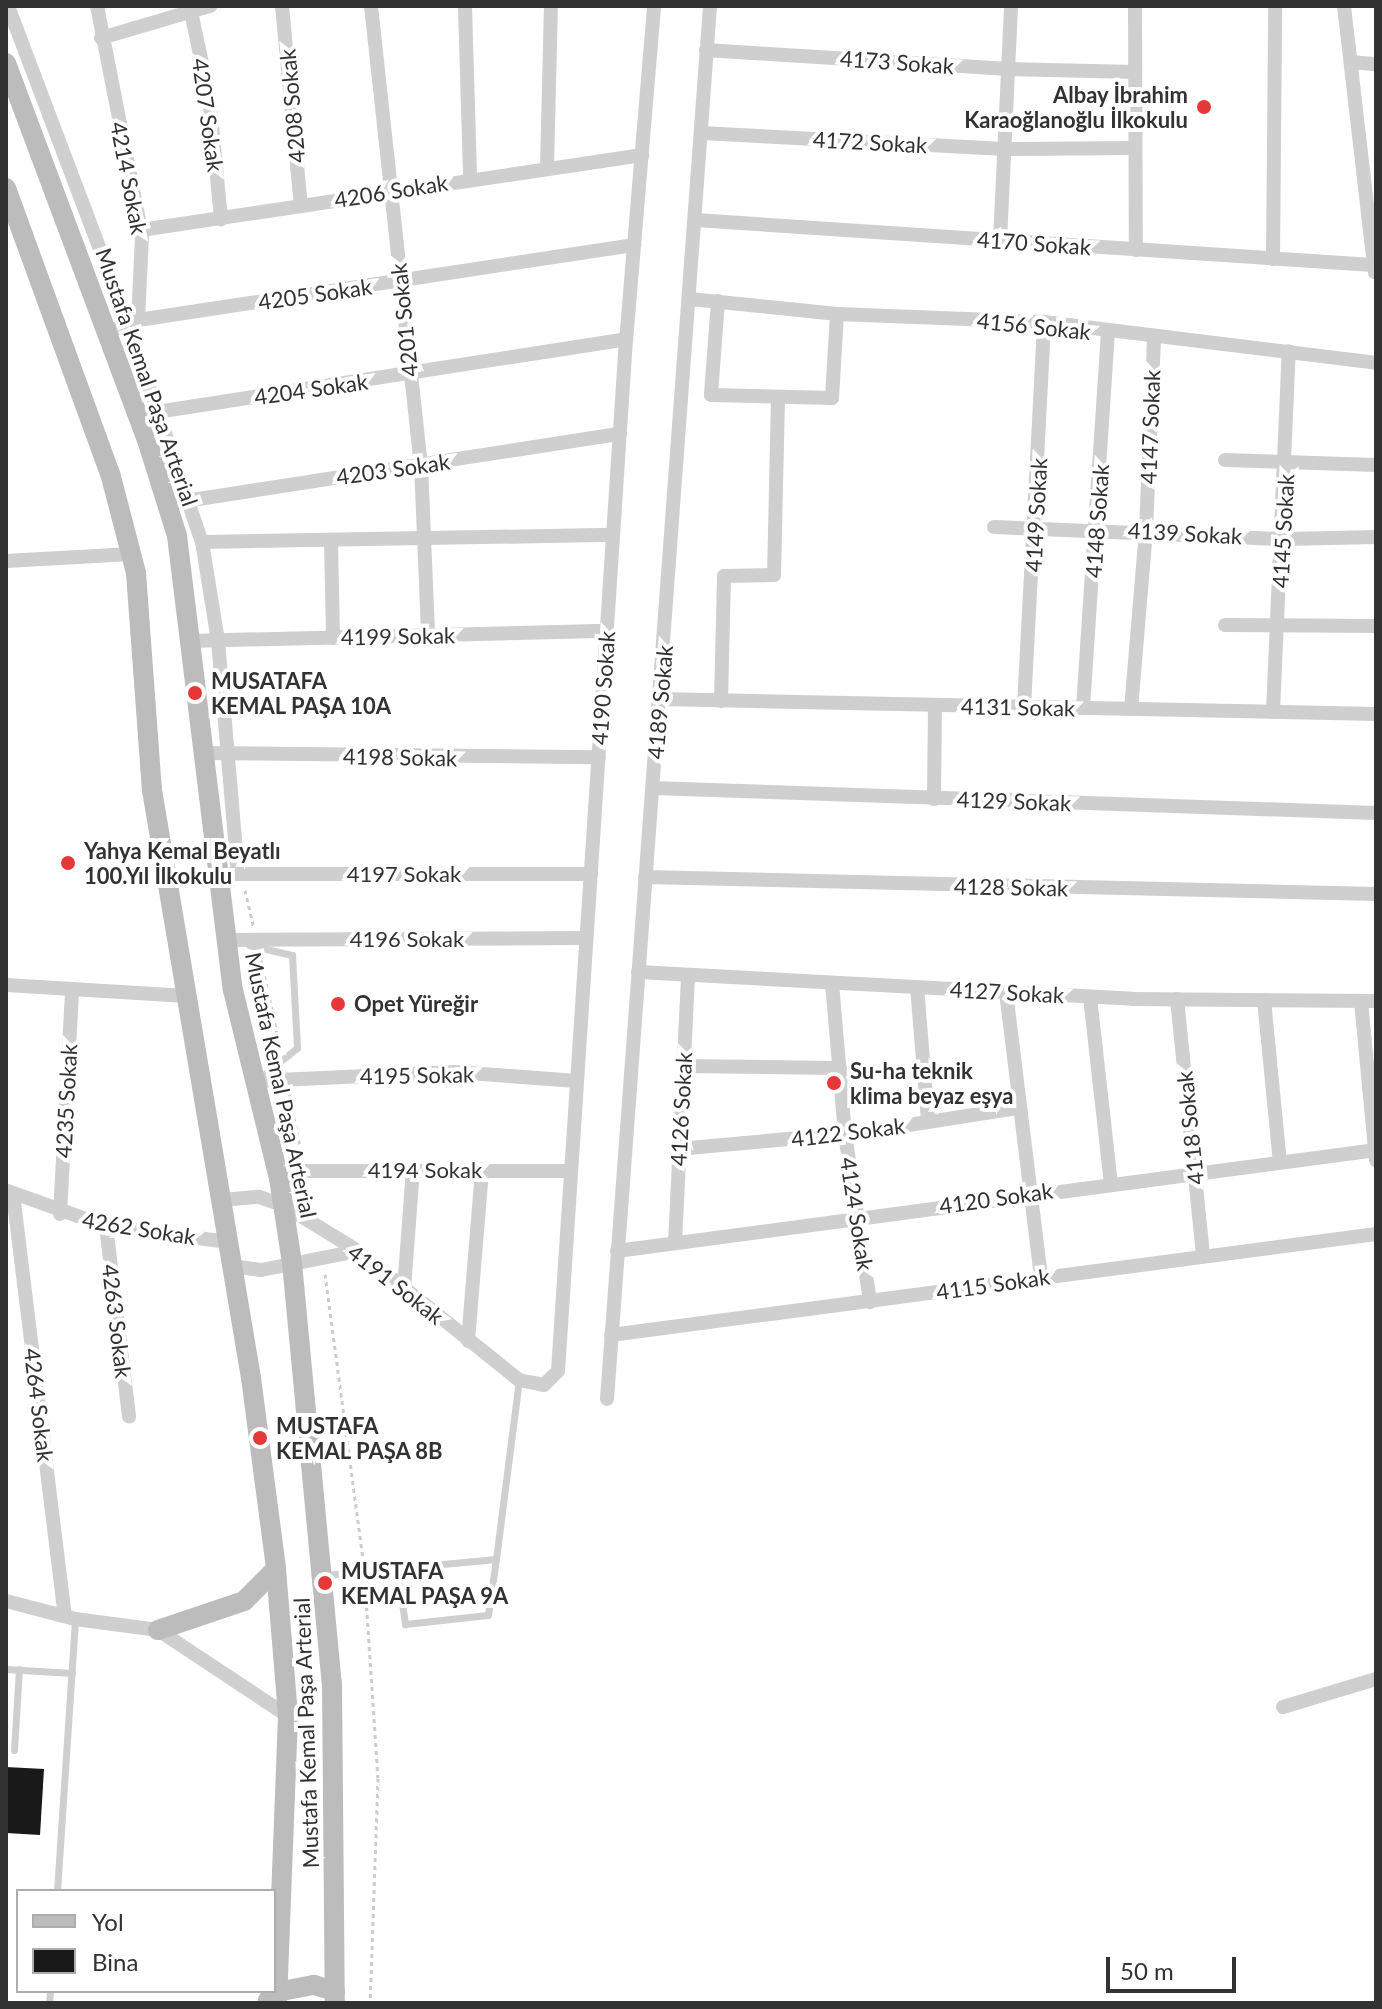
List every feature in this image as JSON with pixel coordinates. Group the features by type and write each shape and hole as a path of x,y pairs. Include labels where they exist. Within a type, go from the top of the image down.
{"main road":[{"name":"Mustafa Kemal Paşa Arterial","path":"6,63 138,414 177,502 177,536 202,753 228,874 227,940 278,1171 292,1263 332,1683 335,1997"},
{"name":"Mustafa Kemal Paşa Arterial","path":"6,188 13,228 110,473 132,554 152,790 232,1266 276,1569 288,1716 276,1942"},
{"path":"158,1630 244,1601 276,1569"},
{"path":"273,1999 314,1985 335,1997"}],"street":[{"path":"8,6 133,322 159,411 177,502 202,542 218,641 228,754 228,874"},
{"name":"4214 Sokak","path":"97,6 141,230 133,322"},
{"path":"101,38 210,6"},
{"name":"4208 Sokak","path":"282,6 301,206"},
{"name":"4201 Sokak","path":"371,6 421,465 428,635"},
{"path":"465,6 470,178"},
{"path":"547,167 551,6"},
{"name":"4190 Sokak","path":"519,1380 544,1385 558,1371 626,339 654,6"},
{"name":"4189 Sokak","path":"607,1399 710,6"},
{"path":"1000,241 1011,6"},
{"path":"1135,6 1136,250"},
{"path":"1273,259 1275,6"},
{"path":"1344,6 1374,270"},
{"name":"4207 Sokak","path":"191,12 209,96 221,219"},
{"name":"4173 Sokak","path":"706,50 1008,69 1135,72"},
{"path":"1351,62 1376,64"},
{"name":"4172 Sokak","path":"701,133 1005,149 1135,148"},
{"name":"4206 Sokak","path":"141,230 470,178 642,155"},
{"name":"4170 Sokak","path":"695,220 1273,259 1374,270"},
{"name":"4205 Sokak","path":"133,322 634,245"},
{"name":"4156 Sokak","path":"690,299 837,314 1044,322 1108,334 1154,336 1376,363"},
{"path":"718,301 711,395 778,400 832,398 837,314"},
{"path":"108,332 133,322"},
{"name":"4149 Sokak","path":"1024,707 1037,530 1044,322"},
{"name":"4148 Sokak","path":"1083,708 1098,529 1108,334"},
{"name":"4147 Sokak","path":"1131,709 1146,530 1154,336"},
{"name":"4204 Sokak","path":"138,414 626,339"},
{"name":"4145 Sokak","path":"1273,712 1285,539 1289,351"},
{"path":"721,701 724,576 774,575 778,400"},
{"name":"4203 Sokak","path":"177,502 620,434"},
{"path":"1225,460 1376,465"},
{"name":"4139 Sokak","path":"994,527 1146,530 1285,539 1376,537"},
{"path":"202,542 613,535"},
{"path":"331,541 333,638"},
{"path":"6,561 132,554"},
{"path":"1225,625 1376,626"},
{"name":"4199 Sokak","path":"189,641 607,631"},
{"name":"4131 Sokak","path":"660,699 1376,714"},
{"path":"934,799 935,705"},
{"name":"4198 Sokak","path":"202,753 599,757"},
{"name":"4129 Sokak","path":"653,788 1376,813"},
{"name":"4197 Sokak","path":"228,874 591,874"},
{"name":"4128 Sokak","path":"645,877 1376,894"},
{"name":"4196 Sokak","path":"227,940 586,938"},
{"name":"4127 Sokak","path":"638,972 1090,997 1369,1001"},
{"name":"4126 Sokak","path":"675,1243 688,975"},
{"name":"4124 Sokak","path":"832,983 845,1134 870,1302"},
{"path":"6,985 187,996"},
{"path":"917,987 928,1122"},
{"name":"4235 Sokak","path":"60,1214 72,989"},
{"path":"1006,992 1027,1194 1041,1277"},
{"path":"1090,997 1111,1184"},
{"name":"4118 Sokak","path":"1177,999 1203,1256"},
{"path":"1264,1000 1280,1162"},
{"path":"1369,1001 1376,1154"},
{"path":"683,1066 840,1068"},
{"name":"4195 Sokak","path":"256,1081 455,1072 577,1081"},
{"name":"4122 Sokak","path":"678,1149 845,1134 1018,1108"},
{"name":"4120 Sokak","path":"617,1251 1027,1194 1280,1162 1376,1154"},
{"path":"404,1289 413,1169"},
{"path":"468,1341 482,1170"},
{"name":"4194 Sokak","path":"278,1171 571,1171"},
{"name":"4262 Sokak","path":"10,1192 60,1214 106,1226 228,1242"},
{"name":"4264 Sokak","path":"10,1192 70,1617"},
{"name":"4191 Sokak","path":"221,1200 259,1197 283,1205 358,1251 519,1380"},
{"name":"4263 Sokak","path":"106,1226 129,1417"},
{"name":"4115 Sokak","path":"611,1335 1376,1234"},
{"path":"232,1266 261,1270 358,1251"},
{"path":"6,1601 70,1617 158,1630 288,1716"},
{"path":"1283,1707 1376,1679"}],"lane":[{"path":"227,940 292,955 297,1048 256,1081"},
{"path":"397,1567 405,1624 488,1615 519,1380"},
{"path":"324,1575 496,1559"},
{"path":"57,1889 72,1673 70,1617"},
{"path":"6,1669 72,1673"},
{"path":"14,1750 19,1669"}],"building":[{"path":"6,1767 44,1769 40,1835 6,1833"}],"place":[{"name":"Albay İbrahim Karaoğlanoğlu İlkokulu","path":"1204,107"},
{"name":"MUSATAFA KEMAL PAŞA 10A","path":"195,693"},
{"name":"Yahya Kemal Beyatlı 100.Yıl İlkokulu","path":"68,863"},
{"name":"Opet Yüreğir","path":"338,1004"},
{"name":"Su-ha teknik klima beyaz eşya","path":"834,1083"},
{"name":"MUSTAFA KEMAL PAŞA 8B","path":"260,1438"},
{"name":"MUSTAFA KEMAL PAŞA 9A","path":"325,1583"}]}
